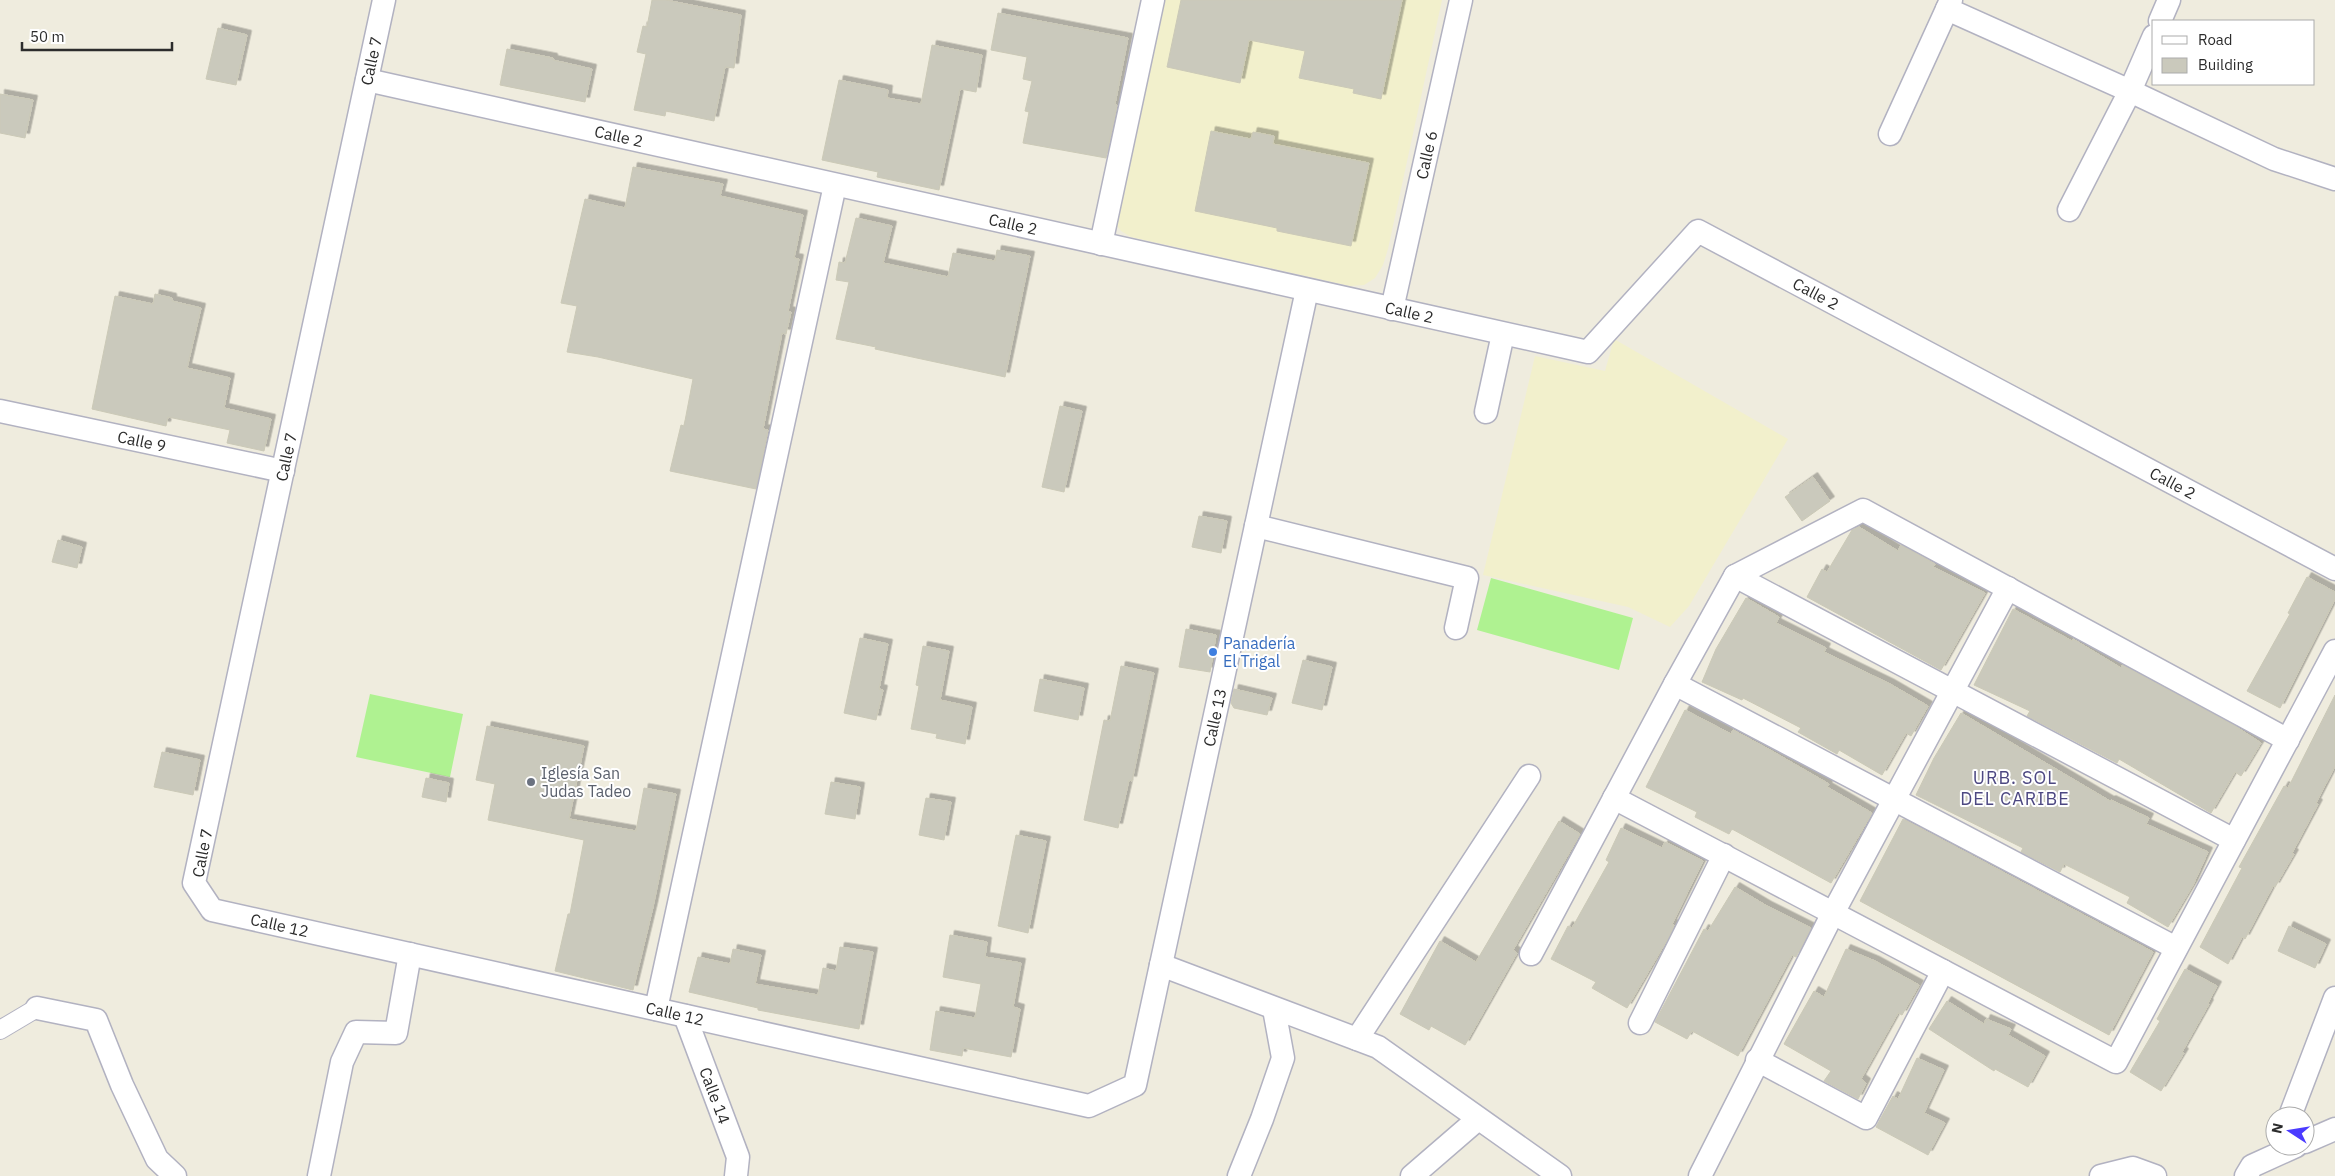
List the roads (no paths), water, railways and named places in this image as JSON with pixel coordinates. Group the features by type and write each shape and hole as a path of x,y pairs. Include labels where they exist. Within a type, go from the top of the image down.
{"street":[{"name":"Calle 7","path":"212,910 194,883 384,0"},
{"path":"1102,244 1153,0"},
{"name":"Calle 6","path":"1392,309 1461,0"},
{"path":"2160,20 2169,0"},
{"path":"1890,134 1949,4 2274,159 2335,179"},
{"path":"2069,210 2130,91 2152,41"},
{"name":"Calle 2","path":"367,80 1588,352 1698,231 2335,569"},
{"path":"656,1009 835,184"},
{"name":"Calle 13","path":"1135,1085 1308,290"},
{"path":"1486,412 1503,334"},
{"name":"Calle 9","path":"0,411 283,471"},
{"path":"1530,954 1735,576 1864,510 2288,740"},
{"path":"1256,526 1467,578 1456,628"},
{"path":"1735,576 2234,840"},
{"path":"1700,1176 1833,913 2008,588"},
{"path":"1614,798 2116,1062 2335,651"},
{"path":"1675,684 2176,948"},
{"path":"1357,1039 1529,776"},
{"path":"1640,1023 1724,855"},
{"name":"Calle 12","path":"212,910 1089,1106 1135,1085"},
{"path":"319,1176 342,1062 356,1032 396,1033 410,954"},
{"path":"1161,965 1378,1047 1560,1176"},
{"path":"1757,1060 1866,1118 1943,971"},
{"path":"2294,1106 2335,998"},
{"path":"0,1030 37,1008 96,1020 122,1085 158,1159 175,1176"},
{"path":"1239,1176 1262,1119 1283,1058 1274,1009"},
{"name":"Calle 14","path":"685,1016 738,1157 736,1176"},
{"path":"1412,1176 1478,1119"},
{"path":"2315,1137 2335,1128"},
{"path":"2246,1176 2252,1166 2269,1156"},
{"path":"2101,1176 2133,1168 2155,1176"}],"place":[{"name":"Panadería El Trigal","path":"1213,652"},
{"name":"Iglesía San Judas Tadeo","path":"531,782"}],"district":[{"name":"URB. SOL DEL CARIBE","path":"2015,788"}]}
